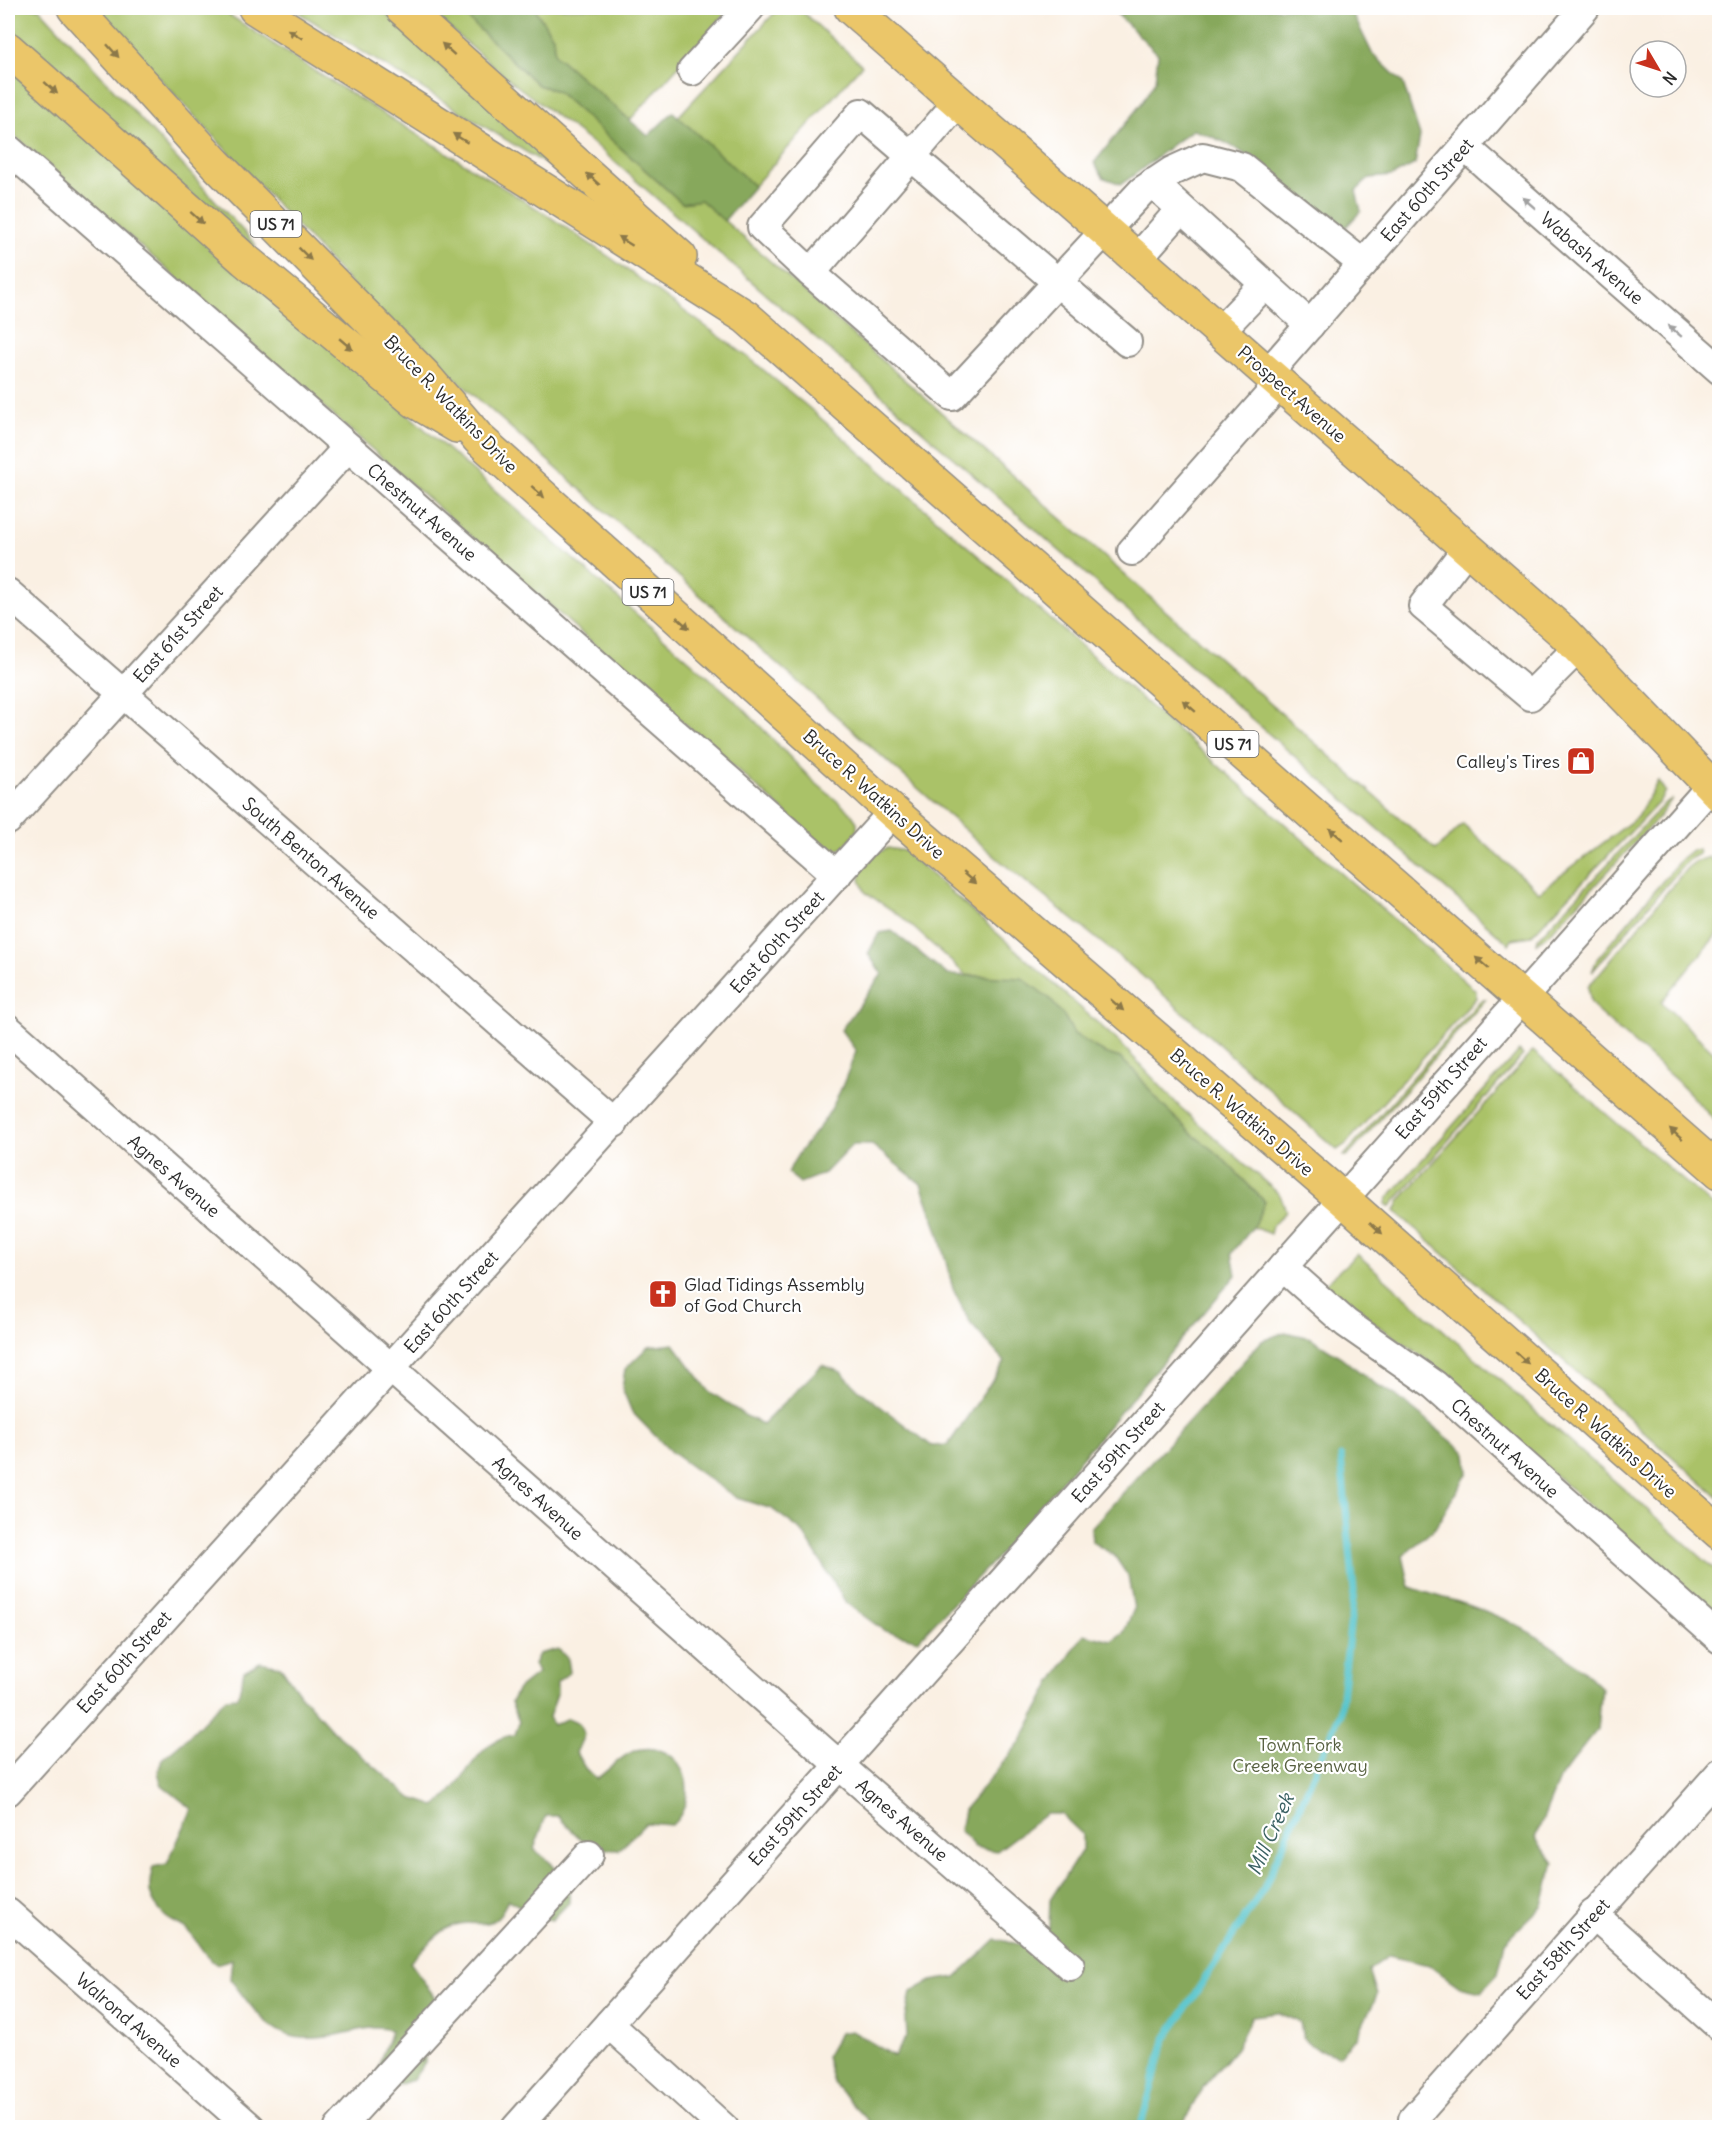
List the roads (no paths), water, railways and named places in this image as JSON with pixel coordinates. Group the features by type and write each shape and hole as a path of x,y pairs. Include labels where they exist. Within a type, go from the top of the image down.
{"main road":[{"name":"Bruce R. Watkins Drive","path":"74,8 215,163 424,375 479,439 893,812 1343,1199 1719,1533"},
{"name":"US 71","path":"255,8 746,317 1719,1172"},
{"path":"402,8 746,317"},
{"name":"Prospect Avenue","path":"851,8 1467,548 1578,648 1716,785"},
{"path":"8,49 245,260 415,401 479,439"}],"street":[{"path":"692,71 750,8"},
{"name":"East 60th Street","path":"1132,551 1274,378 1310,325 1586,8"},
{"path":"811,273 958,102"},
{"path":"1127,342 1057,282 912,156 861,113 762,227 811,273 952,396 1057,282 1104,230 1142,191 1172,171 1203,158 1242,167 1363,264"},
{"name":"Wabash Avenue","path":"1465,147 1719,370"},
{"name":"Chestnut Avenue","path":"8,149 837,875"},
{"path":"1153,183 1310,325"},
{"path":"1137,259 1181,209"},
{"path":"1220,331 1265,284"},
{"name":"East 61st Street","path":"8,820 348,447"},
{"path":"1467,548 1423,606 1530,696 1578,648"},
{"name":"South Benton Avenue","path":"8,593 614,1123"},
{"name":"East 59th Street","path":"516,2127 1521,997 1716,785"},
{"name":"East 60th Street","path":"8,1791 893,812"},
{"name":"Agnes Avenue","path":"8,1029 839,1765 1070,1966"},
{"name":"Chestnut Avenue","path":"1283,1267 1347,1323 1435,1385 1719,1639"},
{"name":"East 58th Street","path":"1414,2127 1413,2119 1719,1773"},
{"path":"339,2127 589,1855"},
{"name":"Walrond Avenue","path":"8,1913 251,2127"},
{"path":"1593,1914 1719,2027"},
{"path":"609,2024 724,2127"}],"waterway":[{"name":"Mill Creek","path":"1140,2128 1165,2040 1264,1888 1340,1714 1354,1591 1341,1457"}],"place":[{"name":"Calley's Tires","path":"1581,761"},
{"name":"Glad Tidings Assembly of God Church","path":"663,1294"}],"park label":[{"name":"Town Fork Creek Greenway","path":"1300,1754"}]}
